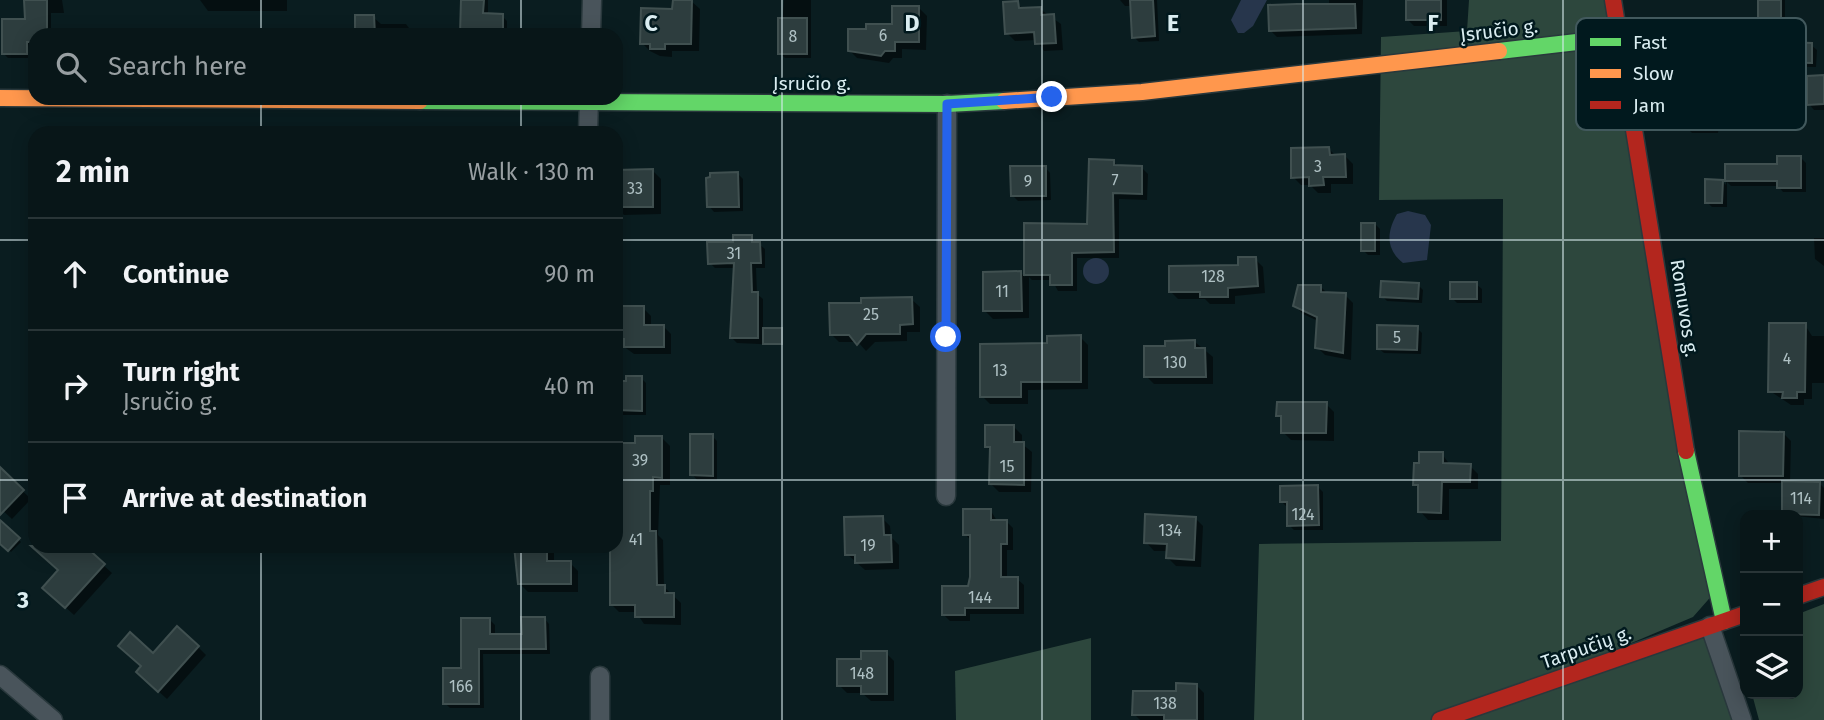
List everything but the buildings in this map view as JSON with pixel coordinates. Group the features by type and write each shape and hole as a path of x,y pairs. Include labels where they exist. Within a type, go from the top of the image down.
{"street":[{"path":"591,28 592,0"},
{"name":"Romuvos g.","path":"1613,0 1616,18"},
{"name":"Įsručio g.","path":"623,101 947,104 1142,92 1576,42"},
{"name":"Įsručio g.","path":"0,98 28,98"},
{"path":"946,496 947,104"},
{"path":"588,126 589,105"},
{"name":"Romuvos g.","path":"1635,130 1688,467 1717,624"},
{"path":"1803,594 1824,587"},
{"name":"Tarpučių g.","path":"1440,720 1740,616"},
{"path":"1717,624 1742,720"},
{"path":"0,675 53,720"},
{"path":"600,676 600,720"}],"green space":[{"path":"1469,0 1613,0 1616,18 1576,18 1576,130 1635,130 1715,592 1693,617 1516,692 1710,626 1742,720 1254,720 1259,544 1501,541 1503,199 1379,200 1381,37 1467,31"},
{"path":"1824,604 1824,720 1759,720 1753,699 1803,699 1803,612"},
{"path":"1091,638 1091,720 956,720 955,671"}],"water":[{"path":"1241,0 1267,0 1253,26 1244,33 1238,33 1231,20"},
{"path":"1408,211 1425,215 1431,225 1427,260 1403,263 1393,252 1390,233 1394,220 1397,214"},
{"path":"1096,258 1105,262 1109,271 1105,280 1096,284 1087,280 1083,271 1087,262"}],"traffic: fast":[{"path":"1499,51 1576,42"},
{"path":"623,102 947,104 1004,101"},
{"path":"1686,451 1724,621"}],"traffic: slow":[{"path":"1004,101 1142,92 1499,51"},
{"path":"0,98 28,98"}],"traffic: jam":[{"path":"1613,0 1616,18"},
{"path":"1634,130 1686,451"},
{"path":"1803,594 1824,587"},
{"path":"1440,720 1740,616"}],"route":[{"path":"946,337 947,104 1052,97"}]}
